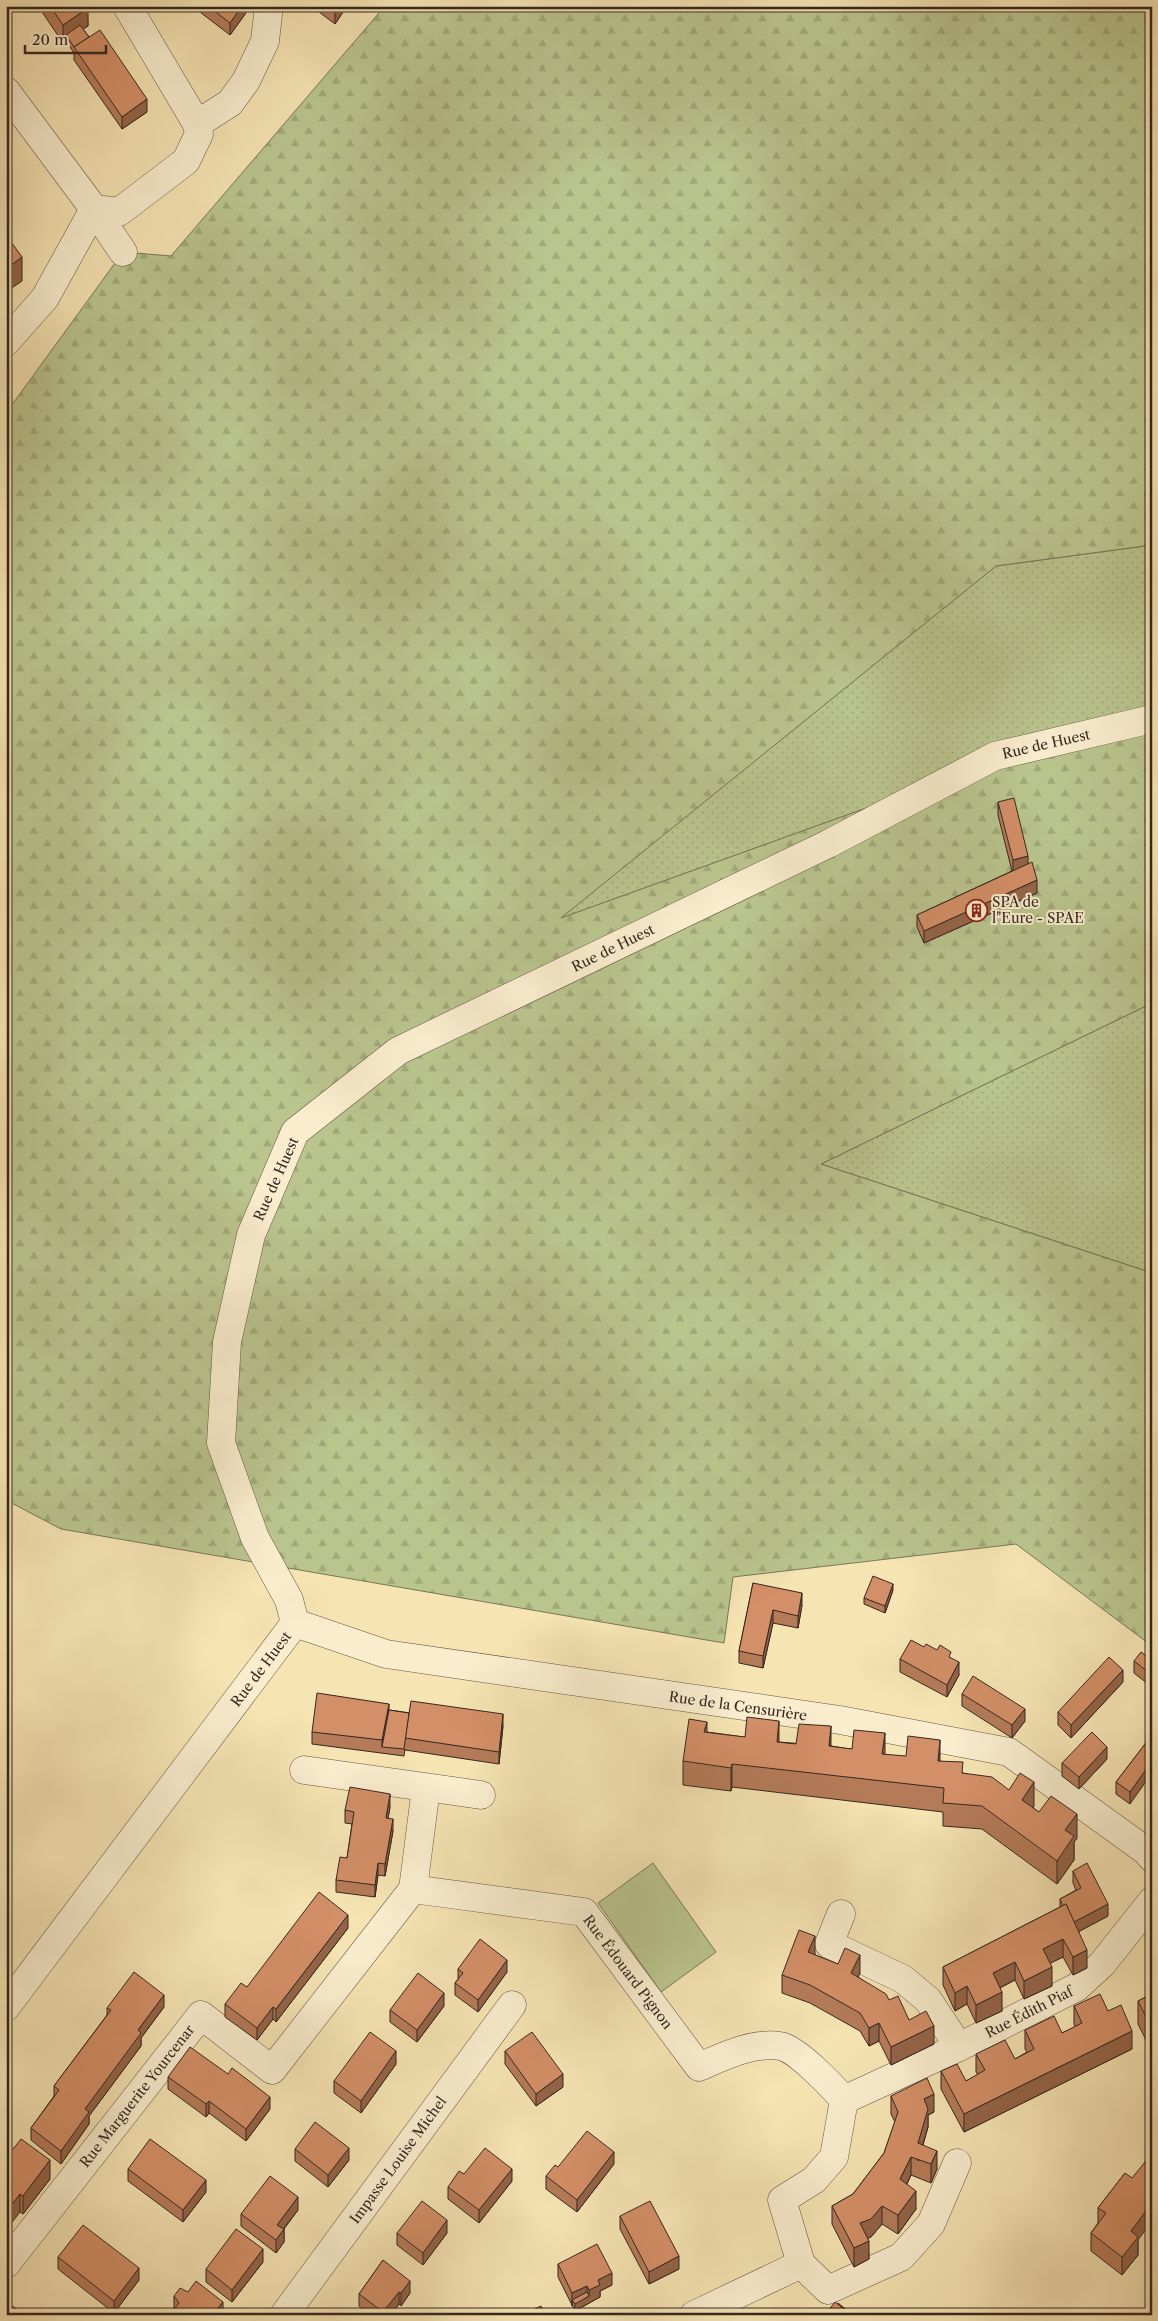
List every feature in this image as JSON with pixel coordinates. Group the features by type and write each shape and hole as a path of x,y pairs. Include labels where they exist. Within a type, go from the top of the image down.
{"street":[{"path":"94,209 119,212 186,161 199,134 197,124 127,6"},
{"path":"197,124 230,103 246,82 265,41 269,6"},
{"path":"6,91 94,209 123,252"},
{"path":"6,342 45,298 94,209"},
{"name":"Rue de Huest","path":"6,2007 295,1623 289,1600 256,1538 221,1443 227,1342 251,1234 295,1132 398,1051 828,844 995,756 1152,719"},
{"name":"Rue de la Censurière","path":"295,1623 386,1654 840,1720 1009,1752 1146,1851 1152,1858"},
{"path":"304,1770 481,1795"},
{"path":"413,1888 426,1788"},
{"name":"Rue Édouard Pignon","path":"413,1888 584,1912 699,2067 740,2049 782,2046 818,2071 844,2100"},
{"name":"Rue Marguerite Yourcenar","path":"6,2264 201,2014 272,2070 413,1888"},
{"name":"Rue Édith Piaf","path":"844,2100 958,2047 1077,1987 1102,1964 1152,1901"},
{"path":"841,1914 829,1944 903,1978 928,2000 958,2047"},
{"name":"Impasse Louise Michel","path":"284,2315 512,2005"},
{"path":"844,2100 834,2157 814,2180 782,2200 801,2264 828,2290 901,2257 931,2224 957,2163"},
{"path":"694,2315 801,2264"}],"green space":[{"path":"385,6 1152,6 1152,545 996,566 561,918 1152,705 1152,1003 821,1164 1152,1273 1152,1646 1016,1544 733,1577 724,1643 61,1529 6,1500 6,413 123,252 171,256"},
{"path":"1152,545 1152,705 559,919 996,566"},
{"path":"1152,1003 1152,1273 821,1164"},
{"path":"653,1863 716,1952 661,1992 598,1903"}],"building":[{"path":"50,6 87,6 88,8 63,25"},
{"path":"208,6 242,6 230,23"},
{"path":"80,25 89,37 74,47 66,35"},
{"path":"100,30 147,99 122,117 74,47"},
{"path":"6,235 22,257 6,269"},
{"path":"1014,798 1028,856 1013,860 998,802"},
{"path":"1032,862 1037,880 924,931 917,915"},
{"path":"873,1576 893,1584 885,1606 864,1598"},
{"path":"753,1583 802,1593 798,1616 773,1610 763,1656 739,1651"},
{"path":"911,1640 924,1647 926,1644 937,1650 940,1645 951,1652 949,1657 959,1662 947,1685 900,1659"},
{"path":"1141,1652 1152,1660 1152,1675 1134,1661"},
{"path":"1109,1657 1123,1670 1071,1725 1058,1712"},
{"path":"973,1676 1025,1709 1012,1725 962,1694"},
{"path":"317,1693 389,1704 382,1740 312,1732"},
{"path":"411,1701 503,1714 499,1752 405,1738"},
{"path":"389,1710 409,1713 404,1749 382,1747"},
{"path":"747,1717 779,1721 777,1742 796,1744 799,1724 831,1726 829,1746 852,1749 854,1730 885,1733 882,1754 906,1756 908,1736 940,1740 938,1761 963,1762 962,1773 992,1777 1009,1790 1020,1773 1034,1782 1022,1800 1039,1812 1051,1796 1077,1814 1065,1830 1074,1836 1057,1861 982,1806 943,1803 944,1788 732,1764 731,1768 683,1761 689,1719 707,1722 704,1732 745,1737"},
{"path":"1092,1732 1107,1747 1079,1777 1062,1763"},
{"path":"1152,1735 1152,1761 1130,1792 1116,1782"},
{"path":"350,1787 390,1794 386,1818 393,1819 385,1864 378,1863 375,1885 336,1880 340,1857 347,1858 354,1812 345,1810"},
{"path":"1087,1863 1108,1904 1074,1922 1066,1904 1063,1906 1060,1899 1081,1888 1073,1871"},
{"path":"319,1892 348,1915 276,2009 273,2007 257,2028 225,2004 241,1983 247,1987"},
{"path":"1066,1904 1087,1950 1073,1957 1063,1939 1043,1949 1052,1967 1024,1981 1015,1962 993,1973 1002,1992 976,2005 967,1986 955,1993 943,1967"},
{"path":"799,1930 815,1936 808,1952 838,1964 845,1948 860,1955 851,1973 886,1994 889,2000 898,1996 909,2020 926,2011 934,2026 891,2047 879,2023 869,2028 860,2013 810,1985 782,1975"},
{"path":"480,1939 507,1960 478,2000 455,1983 463,1973 458,1969"},
{"path":"134,1972 164,1995 138,2030 141,2033 85,2109 89,2112 61,2151 31,2128 59,2090 54,2086 111,2010 107,2008"},
{"path":"418,1973 444,1993 417,2030 390,2010"},
{"path":"1100,1994 1108,2011 1121,2005 1132,2031 964,2114 941,2071 957,2064 966,2081 985,2070 976,2054 1005,2040 1015,2059 1034,2049 1025,2030 1054,2016 1062,2033 1082,2023 1074,2006"},
{"path":"1152,1994 1152,2024 1150,2025 1138,2001"},
{"path":"370,2032 396,2051 361,2101 334,2081"},
{"path":"532,2032 563,2074 536,2094 505,2051"},
{"path":"190,2047 228,2074 232,2068 270,2097 246,2129 209,2101 206,2104 168,2077"},
{"path":"927,2078 934,2094 924,2099 928,2109 918,2143 937,2151 931,2164 911,2157 900,2179 916,2191 898,2215 882,2206 871,2219 860,2223 869,2241 854,2248 832,2206 853,2194 884,2153 898,2112 891,2096"},
{"path":"315,2122 349,2148 328,2175 295,2149"},
{"path":"587,2131 614,2152 577,2200 546,2176 555,2165 558,2167"},
{"path":"21,2139 50,2160 23,2196 20,2194 6,2212 6,2158"},
{"path":"150,2139 206,2180 183,2210 128,2169"},
{"path":"485,2148 512,2169 479,2210 448,2187 459,2171 464,2174"},
{"path":"1150,2156 1152,2157 1152,2203 1131,2231 1138,2237 1122,2257 1091,2233 1106,2213 1098,2208 1125,2173 1132,2178"},
{"path":"270,2176 298,2197 277,2225 284,2229 276,2240 241,2214"},
{"path":"422,2201 447,2220 423,2253 397,2233"},
{"path":"650,2201 679,2256 649,2272 620,2216"},
{"path":"83,2225 139,2268 114,2301 58,2257"},
{"path":"236,2229 263,2249 232,2290 206,2269"},
{"path":"597,2244 612,2273 598,2280 600,2285 589,2290 587,2286 572,2293 558,2264"},
{"path":"383,2260 410,2281 383,2312 359,2294"},
{"path":"196,2281 223,2302 214,2313 217,2315 173,2315 171,2313 179,2303 174,2296 180,2288 188,2292"},
{"path":"587,2292 589,2296 575,2304 572,2300"},
{"path":"6,2301 24,2315 6,2315"},
{"path":"835,2302 852,2315 825,2315"},
{"path":"541,2306 545,2315 522,2315"},
{"path":"1021,2311 1026,2315 1018,2315"}],"place":[{"name":"SPA de l\"Eure - SPAE","path":"976,910"}]}
